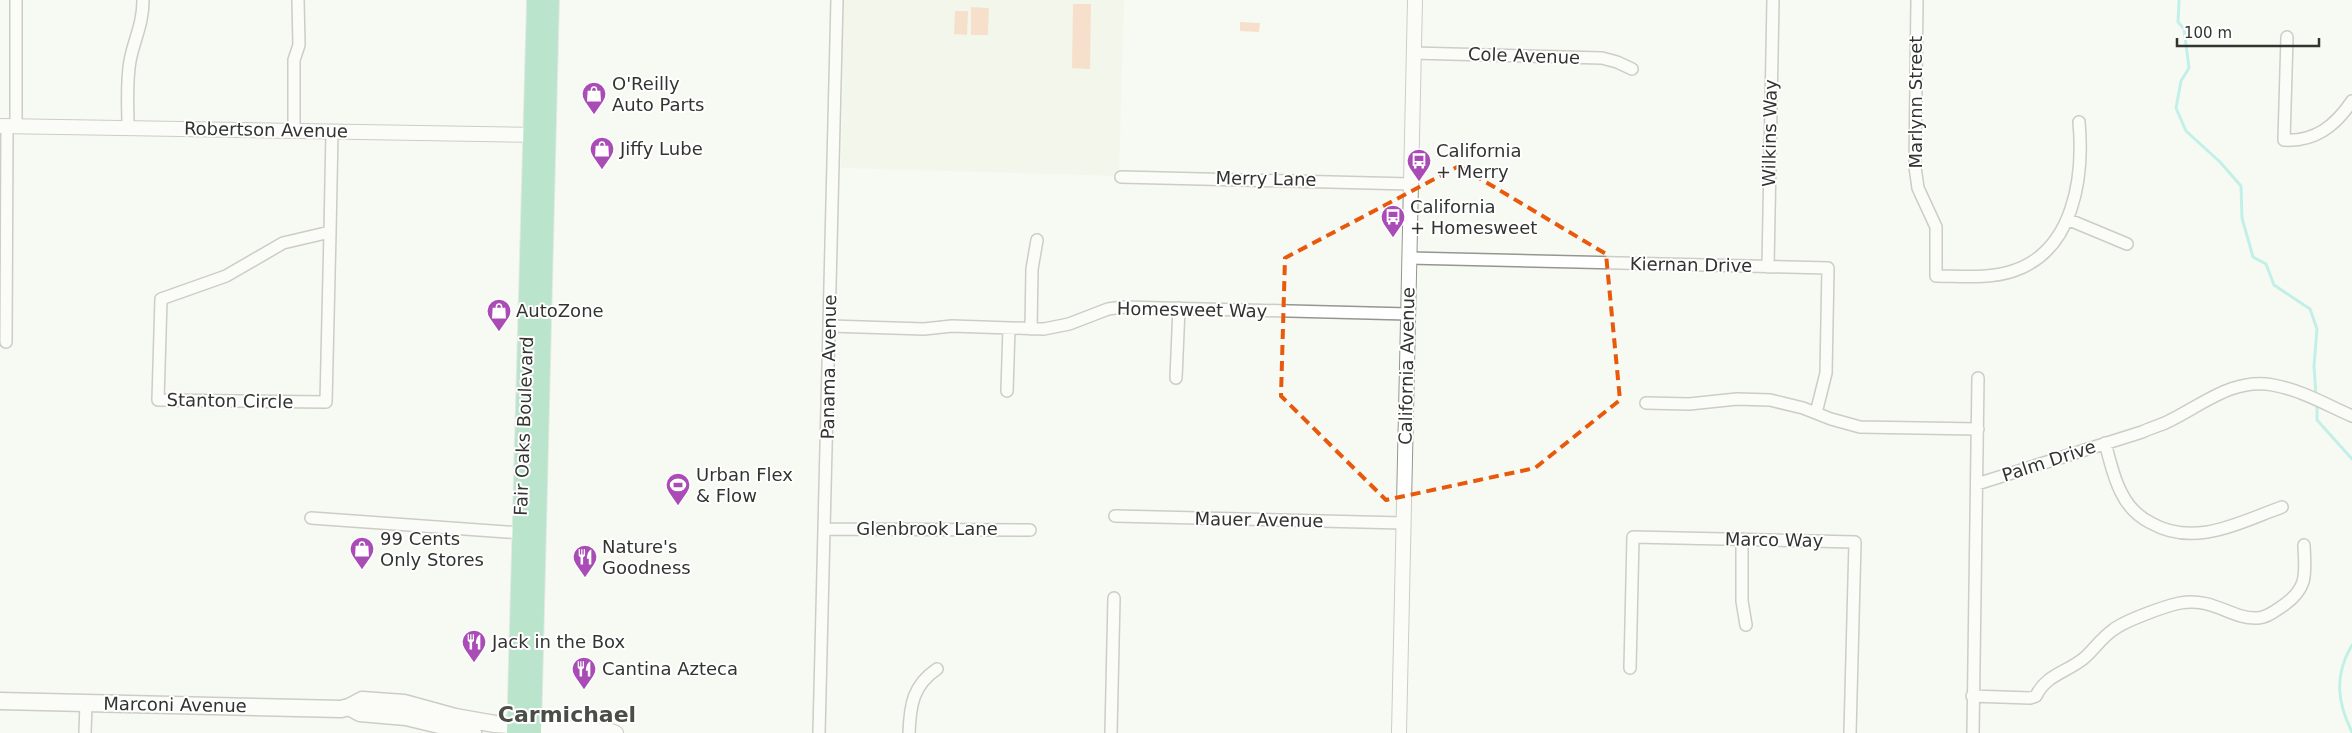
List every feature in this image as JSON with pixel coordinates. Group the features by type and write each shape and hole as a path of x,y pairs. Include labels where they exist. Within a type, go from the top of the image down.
{"main road":[{"name":"Fair Oaks Boulevard","path":"524,729 536,551 540,135 536,0"},
{"name":"Fair Oaks Boulevard","path":"524,729 522,533 525,434 540,135 550,0"},
{"path":"525,434 531,445 530,542 536,551"},
{"name":"Marconi Avenue","path":"0,701 341,709 362,700 404,703 455,717 524,729"},
{"name":"Marconi Avenue","path":"349,707 360,713 403,716 473,733"}],"street":[{"path":"6,342 8,126 16,0"},
{"path":"128,128 130,60 140,27 143,0"},
{"path":"294,131 294,60 299,44 298,0"},
{"name":"Panama Avenue","path":"819,733 837,0"},
{"name":"California Avenue","path":"1399,733 1415,0"},
{"name":"Wilkins Way","path":"1768,267 1773,0"},
{"name":"Marlynn Street","path":"1917,0 1915,167 1918,188 1936,227 1936,276 1985,276 2014,271 2027,265 2046,251 2060,233 2067,219 2079,176 2081,159 2079,122"},
{"path":"2287,37 2284,140 2298,140 2318,134 2335,123 2352,101"},
{"name":"Cole Avenue","path":"1413,53 1602,58 1632,69"},
{"name":"Robertson Avenue","path":"8,126 540,135"},
{"name":"Stanton Circle","path":"330,232 283,243 226,276 160,299 158,400 326,402 330,232 332,132"},
{"name":"Merry Lane","path":"1121,177 1410,184"},
{"path":"2067,219 2127,244"},
{"path":"1031,329 1032,269 1037,240"},
{"name":"Kiernan Drive","path":"1409,258 1828,268 1826,373 1816,413"},
{"name":"Homesweet Way","path":"830,326 924,329 952,326 1057,328 1094,313 1115,308 1408,314"},
{"path":"1176,378 1179,308"},
{"path":"1007,391 1009,328"},
{"path":"1973,733 1972,696 1978,378"},
{"name":"Palm Drive","path":"1977,484 2167,422 2216,394 2243,386 2255,384 2274,385 2304,395 2352,416"},
{"path":"1646,403 1703,404 1753,399 1787,403 1845,424 1860,427 1978,429"},
{"path":"2105,443 2116,482 2126,500 2146,520 2165,530 2185,534 2214,532 2282,507"},
{"name":"Mauer Avenue","path":"1115,516 1403,523"},
{"path":"311,518 522,533"},
{"name":"Glenbrook Lane","path":"824,530 1030,530"},
{"name":"Marco Way","path":"1630,668 1633,537 1855,542 1850,733"},
{"path":"1742,540 1742,601 1746,625"},
{"path":"1972,696 2030,698 2036,696 2042,684 2082,659 2113,629 2179,603 2210,603 2248,617 2258,618 2267,616 2290,600 2302,588 2305,580 2304,545"},
{"path":"1111,733 1114,598"},
{"path":"909,733 910,713 915,692 923,680 937,669"},
{"path":"85,733 86,702"},
{"path":"524,729 611,731 616,733"}],"highlighted area":[{"path":"1459,166 1606,254 1620,400 1535,468 1386,500 1281,396 1285,258"}],"shaded area":[{"path":"844,0 1124,0 1119,176 841,168"},
{"path":"1073,4 1091,4 1090,69 1072,68"},
{"path":"971,7 989,8 988,35 971,35"},
{"path":"955,11 968,11 967,35 954,34"},
{"path":"1240,22 1260,23 1259,32 1240,31"}],"waterway":[{"path":"2179,0 2178,22 2184,29 2189,68 2181,81 2176,108 2186,131 2220,162 2241,186 2242,218 2253,257 2266,264 2274,285 2310,309 2317,329 2314,366 2316,396"},
{"path":"2317,402 2317,420 2352,459"},
{"path":"2352,645 2346,656 2340,678 2343,710 2352,732"}],"place":[{"name":"O'Reilly Auto Parts","path":"594,115"},
{"name":"Jiffy Lube","path":"602,170"},
{"name":"California + Merry","path":"1419,182"},
{"name":"California + Homesweet","path":"1393,238"},
{"name":"AutoZone","path":"499,332"},
{"name":"Urban Flex & Flow","path":"678,506"},
{"name":"99 Cents Only Stores","path":"362,570"},
{"name":"Nature's Goodness","path":"585,578"},
{"name":"Jack in the Box","path":"474,663"},
{"name":"Cantina Azteca","path":"584,690"}],"district":[{"name":"Carmichael","path":"567,714"}]}
